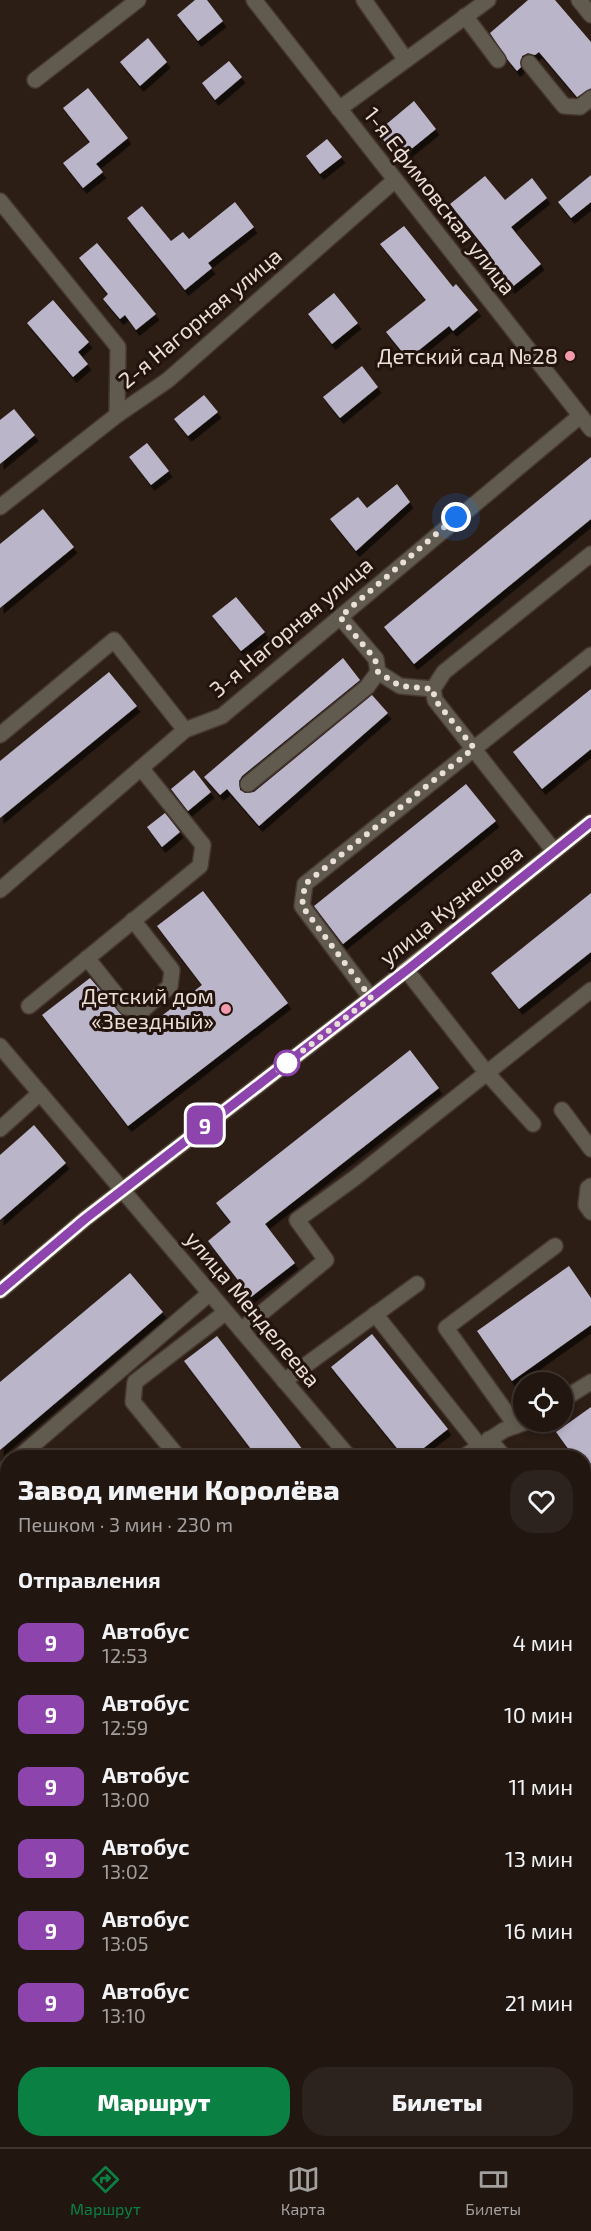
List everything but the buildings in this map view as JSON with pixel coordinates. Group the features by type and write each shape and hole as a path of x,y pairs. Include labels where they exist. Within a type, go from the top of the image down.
{"main road":[{"name":"улица Кузнецова","path":"0,1291 122,1191 407,970 591,822"}],"street":[{"path":"35,80 138,0"},
{"name":"1-я Ефимовская улица","path":"254,0 591,429"},
{"path":"364,0 406,60"},
{"path":"339,109 488,0"},
{"path":"579,0 591,15"},
{"path":"465,16 498,60"},
{"path":"529,63 564,106 580,107 591,98"},
{"name":"2-я Нагорная улица","path":"0,507 117,415 168,380 395,180"},
{"path":"0,201 118,347 117,415"},
{"name":"3-я Нагорная улица","path":"0,890 185,730 222,716 580,416"},
{"path":"554,851 435,700 433,689 444,672 591,554"},
{"path":"340,617 375,659 378,672 400,686 433,689"},
{"path":"0,735 114,640 185,730"},
{"path":"371,998 302,906 305,884 591,655"},
{"path":"248,784 367,687 378,672"},
{"path":"29,1006 200,866 203,845 141,768"},
{"path":"87,958 126,1006 144,1009 170,986 172,970 133,920"},
{"path":"407,970 486,1072 533,1124"},
{"path":"241,1330 326,1260 297,1220 356,1177 591,990"},
{"name":"улица Менделеева","path":"0,1046 343,1450"},
{"path":"0,1129 40,1094"},
{"path":"562,1110 591,1149"},
{"path":"591,1186 588,1188 586,1205 591,1212"},
{"path":"513,1414 446,1328 555,1246"},
{"path":"284,1381 417,1284"},
{"path":"27,1450 210,1293"},
{"path":"172,1450 133,1402 135,1382 226,1312"},
{"path":"375,1314 484,1442 494,1450"},
{"path":"573,1394 591,1382"},
{"path":"473,1450 513,1428"}],"bus line":[{"name":"9","path":"0,1291 85,1219 407,970 591,822"}],"place":[{"name":"Детский сад №28","path":"570,356"},
{"name":"Детский дом «Звездный»","path":"226,1009"}],"route":[{"path":"287,1063 278,1070 371,998 302,906 305,884 474,748 435,700 433,689 400,686 378,672 375,659 340,617 456,517"}]}
